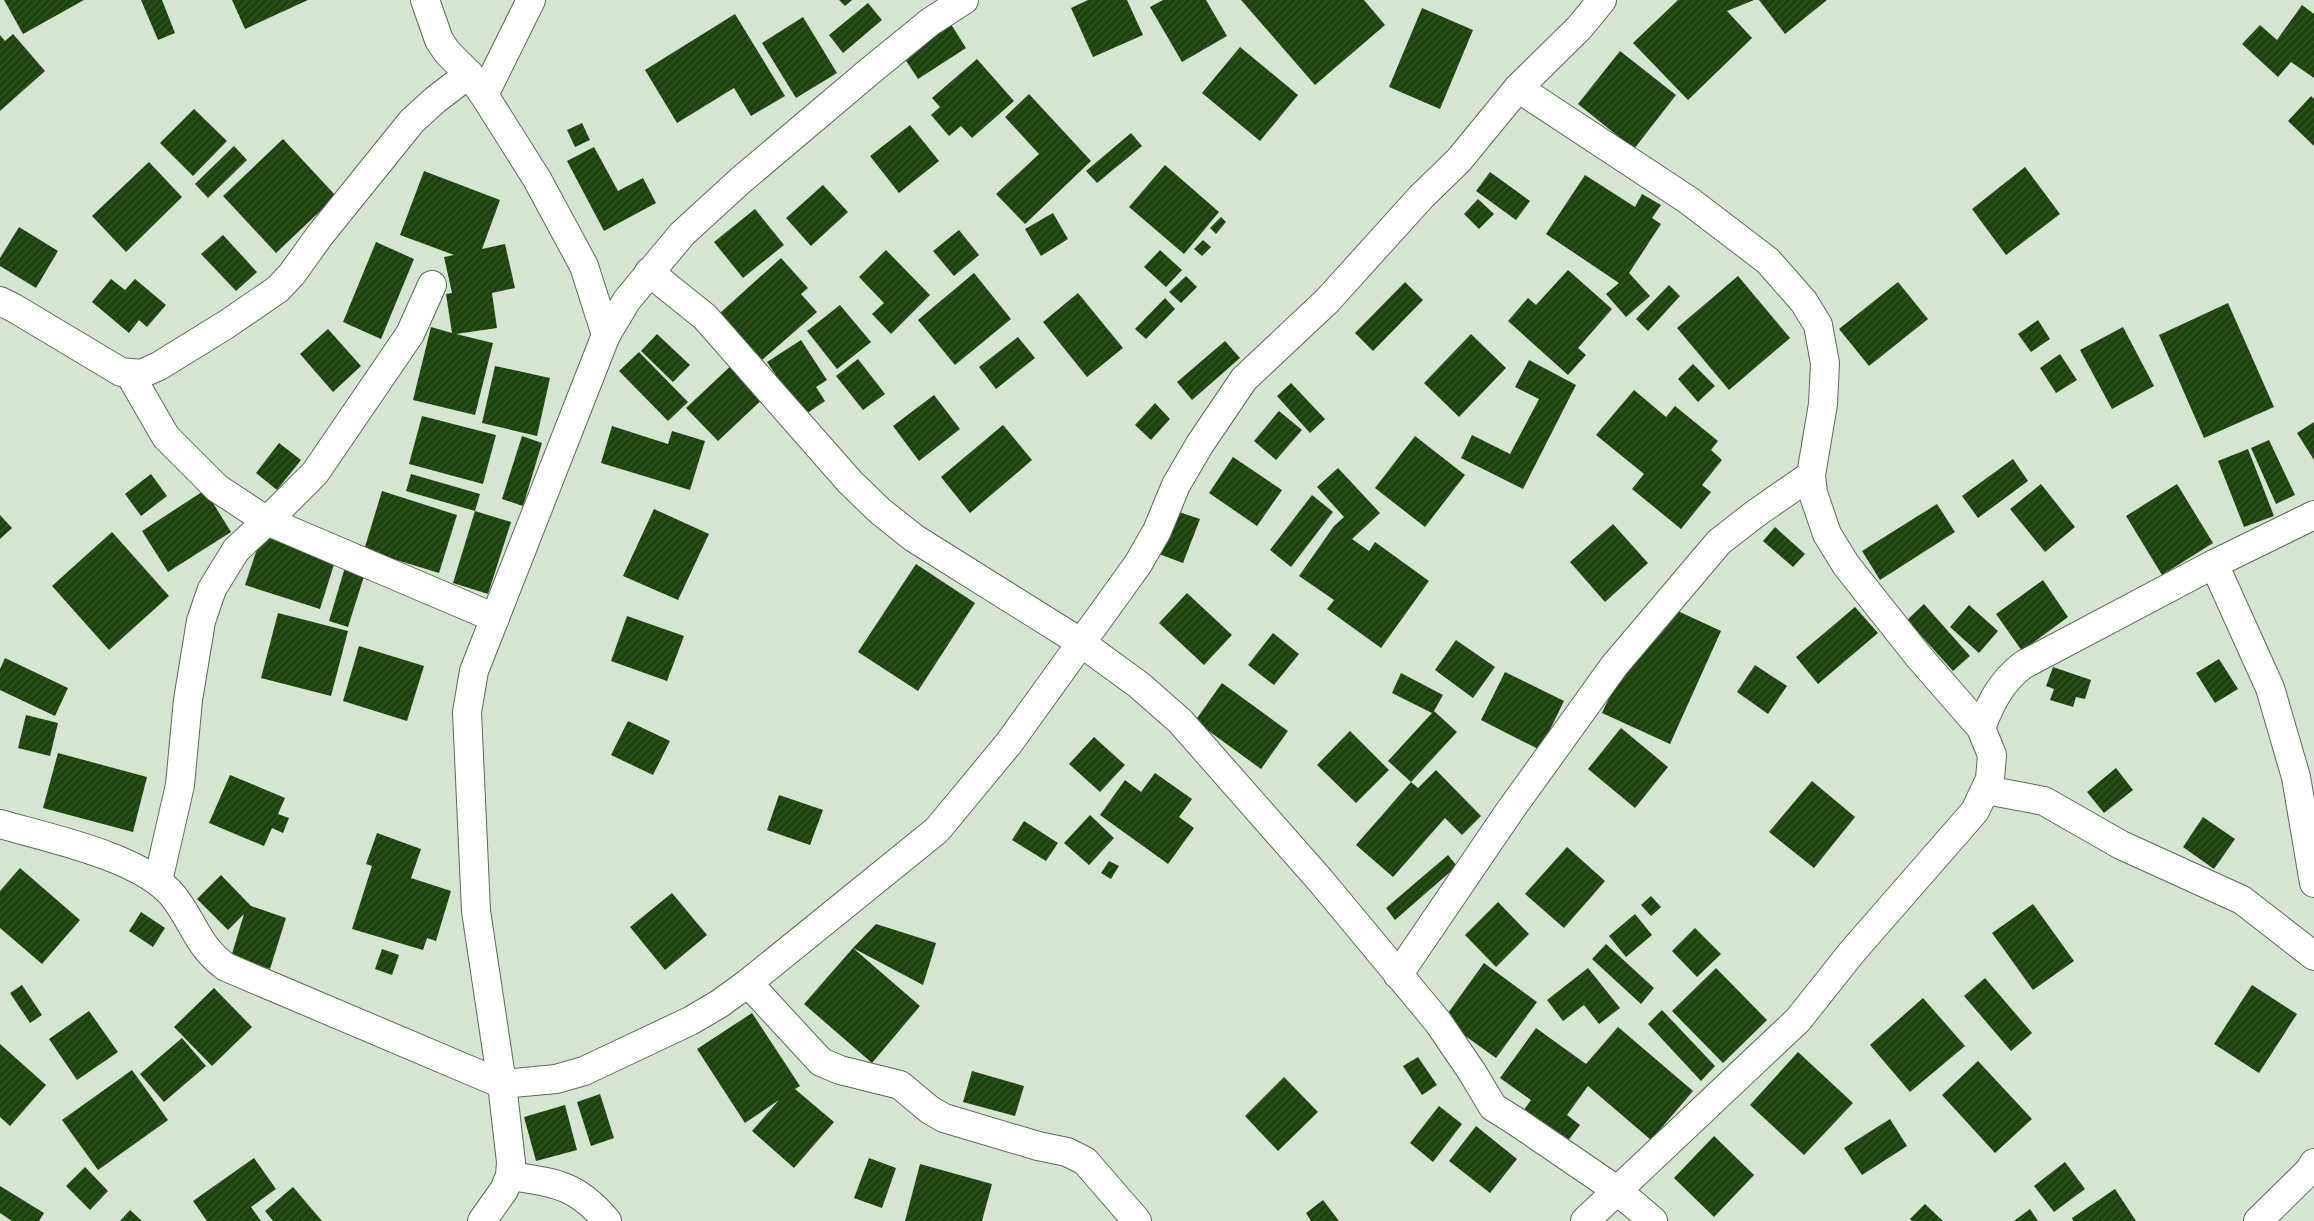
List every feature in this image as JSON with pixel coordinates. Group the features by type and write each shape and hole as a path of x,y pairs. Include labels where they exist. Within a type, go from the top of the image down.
{"street":[{"path":"425,0 439,40 447,52 477,84 537,179 584,266 606,335"},
{"path":"0,301 113,369 141,374 159,366 235,319 278,289 292,274 320,235 412,121 435,100 477,84 532,0"},
{"path":"482,1221 504,1190 510,1176 511,1162 502,1084 476,911 466,712 474,671 606,335 627,300 682,234 749,174 922,28 964,0"},
{"path":"0,824 103,853 158,882 174,897 208,953 226,967 502,1084 556,1079 607,1062 690,1021 748,983 937,830 1008,743 1138,564 1157,531 1176,485 1200,444 1244,379 1328,300 1421,197 1459,160 1518,88 1579,28 1602,0"},
{"path":"1518,88 1688,200 1768,261 1804,302 1818,325 1825,363 1823,404 1811,475 1816,506 1827,534 1846,565 1919,657 1981,728 1992,755 1990,779 1975,811 1852,952 1798,1020 1585,1221"},
{"path":"649,272 706,317 850,482 880,511 914,538 1080,642 1139,685 1180,721 1320,880 1438,1022 1493,1107 1618,1191 1653,1221"},
{"path":"158,882 180,785 188,700 201,621 212,589 236,550 315,473 410,334 432,285"},
{"path":"129,373 166,436 217,488 267,521 495,618"},
{"path":"1398,974 1509,812 1614,666 1719,542 1811,475"},
{"path":"1981,728 1991,702 2008,676 2023,665 2214,564 2314,515"},
{"path":"2214,564 2270,688 2296,777 2314,882"},
{"path":"1986,790 2044,801 2121,845 2242,900 2314,956"},
{"path":"748,983 820,1062 840,1070 900,1084 930,1110 944,1118 1077,1156 1085,1161 1137,1221"},
{"path":"2258,1221 2309,1171 2314,1163"},
{"path":"510,1176 551,1182 571,1189 592,1203 607,1221"}],"building":[{"path":"4,0 84,0 23,34"},
{"path":"141,0 162,0 175,33 158,40"},
{"path":"232,0 308,0 245,29"},
{"path":"839,0 852,0 845,6"},
{"path":"1088,0 1127,0 1143,35 1093,57 1071,8"},
{"path":"1163,0 1206,0 1227,36 1182,62 1150,7"},
{"path":"1241,0 1364,0 1385,25 1315,85"},
{"path":"1678,0 1754,0 1727,11 1752,38 1688,100 1633,43"},
{"path":"1759,0 1827,0 1785,34"},
{"path":"868,3 882,20 843,53 829,35"},
{"path":"2302,5 2314,14 2314,78 2291,62 2278,77 2242,44 2260,25 2277,40"},
{"path":"1422,8 1473,30 1440,109 1389,87"},
{"path":"735,14 785,96 751,116 734,88 677,123 645,70"},
{"path":"803,17 837,73 796,98 762,43"},
{"path":"949,21 966,48 918,79 901,53"},
{"path":"13,34 45,71 0,111 0,35 5,41"},
{"path":"1240,47 1298,95 1260,141 1202,93"},
{"path":"1620,51 1676,95 1634,149 1578,104"},
{"path":"977,59 1014,101 972,138 961,126 949,136 931,115 940,107 932,98"},
{"path":"1029,94 1091,161 1025,224 996,194 1039,154 1005,117"},
{"path":"2311,96 2314,99 2314,146 2288,121"},
{"path":"194,109 227,141 193,176 160,143"},
{"path":"582,123 590,140 575,147 567,130"},
{"path":"910,125 939,161 899,193 870,156"},
{"path":"1131,133 1142,146 1097,183 1086,171"},
{"path":"283,139 336,196 276,253 223,196"},
{"path":"234,146 247,160 208,198 195,184"},
{"path":"594,147 618,191 643,178 656,203 604,231 567,161"},
{"path":"149,162 182,197 126,252 92,216"},
{"path":"1165,165 1219,212 1184,254 1129,207"},
{"path":"2025,167 2060,214 2006,255 1972,209"},
{"path":"424,171 500,200 482,249 505,244 515,288 492,293 497,328 456,334 493,343 475,415 413,400 431,327 452,333 446,294 452,293 444,257 454,255 400,235"},
{"path":"1490,172 1530,201 1516,220 1476,191"},
{"path":"1585,175 1635,207 1642,194 1661,205 1652,218 1661,224 1629,273 1650,296 1626,317 1606,294 1619,283 1546,234"},
{"path":"823,185 848,212 811,246 786,218"},
{"path":"1478,199 1494,214 1479,229 1464,214"},
{"path":"755,209 784,245 743,278 714,242"},
{"path":"1053,213 1068,239 1041,256 1025,229"},
{"path":"1221,217 1226,222 1216,234 1210,228"},
{"path":"19,227 58,251 36,288 0,266 0,258"},
{"path":"959,230 979,255 954,276 933,251"},
{"path":"223,235 257,272 236,291 201,254"},
{"path":"1203,240 1211,247 1202,256 1194,249"},
{"path":"376,242 414,259 381,339 343,322"},
{"path":"886,250 930,295 891,334 872,314 884,303 859,277"},
{"path":"1160,250 1182,270 1166,287 1144,267"},
{"path":"781,258 808,288 801,294 817,312 762,360 720,313"},
{"path":"1568,270 1612,309 1578,348 1586,355 1568,375 1508,321 1528,298 1536,305"},
{"path":"974,273 1011,319 955,365 918,320"},
{"path":"1186,276 1197,287 1181,303 1169,292"},
{"path":"1738,276 1790,338 1729,390 1677,328"},
{"path":"111,279 125,290 135,279 166,305 147,327 139,320 129,333 92,302"},
{"path":"1405,282 1423,300 1373,351 1355,333"},
{"path":"1898,282 1928,319 1869,366 1839,329"},
{"path":"1669,285 1680,296 1648,331 1636,319"},
{"path":"1078,293 1123,348 1087,377 1043,322"},
{"path":"1165,298 1175,309 1146,339 1135,329"},
{"path":"2228,303 2274,407 2204,438 2159,335"},
{"path":"840,305 871,342 837,369 807,331"},
{"path":"2038,320 2050,339 2031,352 2018,334"},
{"path":"2123,327 2154,386 2112,409 2080,350"},
{"path":"328,329 361,366 333,392 300,354"},
{"path":"657,334 690,365 673,382 641,351"},
{"path":"1471,334 1506,368 1459,417 1424,383"},
{"path":"1018,337 1035,358 996,389 979,367"},
{"path":"801,340 827,380 816,387 825,401 803,416 767,362"},
{"path":"1225,341 1240,358 1192,400 1177,382"},
{"path":"639,352 688,402 668,421 619,371"},
{"path":"2060,354 2077,380 2056,393 2040,368"},
{"path":"858,359 885,394 863,410 836,376"},
{"path":"1529,360 1576,385 1523,489 1461,458 1472,435 1510,454 1539,399 1515,387"},
{"path":"736,361 768,394 718,441 686,408"},
{"path":"1693,364 1715,386 1698,402 1678,379"},
{"path":"495,366 550,378 537,436 482,423"},
{"path":"1291,383 1325,419 1310,433 1277,396"},
{"path":"1634,390 1666,417 1675,406 1718,441 1711,450 1722,460 1702,485 1711,492 1681,529 1632,489 1644,474 1596,435"},
{"path":"934,395 960,429 919,461 893,426"},
{"path":"1155,403 1170,419 1151,440 1135,425"},
{"path":"1279,411 1302,430 1276,460 1254,441"},
{"path":"422,416 496,435 483,484 409,464"},
{"path":"2314,422 2314,460 2297,433"},
{"path":"1003,425 1032,460 970,513 941,477"},
{"path":"612,426 668,444 672,431 705,441 690,490 601,463"},
{"path":"522,436 542,443 523,506 502,499"},
{"path":"1415,436 1465,475 1425,527 1375,488"},
{"path":"2269,440 2295,495 2276,504 2251,448"},
{"path":"279,443 301,460 277,490 256,473"},
{"path":"2248,449 2274,516 2244,527 2218,461"},
{"path":"1233,457 1282,490 1257,526 1209,493"},
{"path":"2013,459 2028,481 1978,518 1962,496"},
{"path":"1338,468 1380,513 1352,539 1369,551 1375,542 1429,581 1381,648 1327,609 1334,600 1299,576 1334,526 1344,517 1317,487"},
{"path":"151,474 167,496 141,516 125,494"},
{"path":"411,474 480,494 475,511 406,491"},
{"path":"2041,484 2075,527 2045,552 2010,509"},
{"path":"2177,484 2213,543 2162,575 2126,516"},
{"path":"205,490 231,532 168,572 142,531"},
{"path":"382,491 457,515 439,573 364,550"},
{"path":"1312,495 1333,512 1291,567 1270,550"},
{"path":"1937,504 1955,532 1880,580 1862,551"},
{"path":"654,509 709,534 678,600 623,576"},
{"path":"475,511 511,522 488,594 453,583"},
{"path":"1176,511 1200,519 1183,563 1159,554"},
{"path":"0,515 12,528 0,539"},
{"path":"1613,524 1648,563 1605,602 1570,562"},
{"path":"1775,527 1805,554 1793,567 1763,541"},
{"path":"263,531 337,555 320,609 245,585"},
{"path":"112,532 169,596 109,650 52,586"},
{"path":"346,564 366,570 348,627 329,621"},
{"path":"916,564 975,603 918,691 858,652"},
{"path":"2043,580 2068,617 2022,651 1996,614"},
{"path":"1187,593 1232,635 1204,665 1159,623"},
{"path":"1654,600 1721,631 1670,744 1602,713"},
{"path":"1924,604 1970,656 1953,671 1907,620"},
{"path":"1969,605 1998,631 1979,653 1950,627"},
{"path":"1855,607 1878,633 1818,684 1796,657"},
{"path":"278,613 348,631 331,696 261,678"},
{"path":"627,616 684,636 667,681 611,661"},
{"path":"1273,633 1299,654 1274,685 1248,665"},
{"path":"1456,640 1495,667 1473,698 1435,670"},
{"path":"359,646 424,666 407,721 343,701"},
{"path":"5,658 68,688 55,716 0,690 0,669"},
{"path":"2219,659 2238,689 2215,703 2196,673"},
{"path":"1755,665 1787,686 1768,714 1737,692"},
{"path":"2053,667 2091,680 2085,699 2076,697 2073,707 2050,700 2054,689 2046,686"},
{"path":"1505,672 1564,701 1540,750 1481,720"},
{"path":"1401,673 1443,695 1434,711 1457,732 1411,782 1388,761 1432,713 1392,693"},
{"path":"1222,683 1288,731 1261,769 1195,721"},
{"path":"26,715 58,723 50,756 18,748"},
{"path":"628,721 670,741 653,775 611,755"},
{"path":"1621,728 1668,767 1635,808 1588,769"},
{"path":"1350,731 1389,770 1356,803 1317,765"},
{"path":"1094,737 1125,765 1100,792 1069,764"},
{"path":"58,753 147,777 133,832 43,808"},
{"path":"2116,768 2133,790 2104,813 2087,792"},
{"path":"1436,770 1481,816 1462,835 1445,818 1393,877 1356,845 1411,782 1418,788"},
{"path":"1155,773 1192,799 1179,817 1194,828 1168,864 1100,815 1125,780 1141,792"},
{"path":"230,775 285,798 278,814 289,818 283,833 272,828 264,846 209,823"},
{"path":"1812,781 1855,817 1814,868 1769,832"},
{"path":"779,795 823,810 810,845 767,830"},
{"path":"1090,815 1114,838 1089,865 1064,843"},
{"path":"2203,817 2235,839 2214,869 2183,847"},
{"path":"1024,821 1058,843 1046,861 1012,840"},
{"path":"377,833 421,849 411,878 451,891 436,941 427,938 423,950 352,929 372,866 366,864"},
{"path":"1567,847 1605,881 1564,928 1525,894"},
{"path":"1448,855 1457,866 1395,920 1386,908"},
{"path":"1109,861 1119,866 1111,879 1101,873"},
{"path":"20,868 80,920 42,964 0,928 0,891"},
{"path":"221,875 251,906 286,918 270,969 231,957 244,914 228,930 197,899"},
{"path":"672,893 707,935 665,970 630,927"},
{"path":"1651,896 1661,907 1651,916 1641,905"},
{"path":"1498,902 1529,934 1496,967 1465,935"},
{"path":"2033,904 2074,961 2033,990 1992,933"},
{"path":"141,912 165,928 153,947 129,931"},
{"path":"1635,914 1652,935 1626,957 1609,936"},
{"path":"876,924 936,943 923,985 853,948"},
{"path":"1695,928 1721,954 1697,977 1672,951"},
{"path":"1606,944 1654,988 1641,1004 1592,959"},
{"path":"853,948 920,1006 872,1063 804,1004"},
{"path":"382,949 399,955 392,975 375,969"},
{"path":"1484,963 1537,1002 1496,1058 1443,1020"},
{"path":"1588,968 1620,1008 1599,1024 1584,1005 1563,1021 1547,1000"},
{"path":"1716,968 1767,1020 1723,1063 1672,1011"},
{"path":"1985,978 2032,1033 2011,1051 1964,996"},
{"path":"22,985 42,1015 30,1023 10,993"},
{"path":"2252,985 2297,1014 2259,1073 2214,1044"},
{"path":"214,988 252,1027 212,1066 174,1027"},
{"path":"1923,998 1965,1046 1910,1092 1870,1045"},
{"path":"1662,1010 1715,1066 1701,1081 1648,1024"},
{"path":"89,1011 118,1052 77,1080 49,1039"},
{"path":"752,1013 800,1086 795,1089 834,1122 794,1168 752,1131 779,1100 745,1123 697,1049"},
{"path":"1618,1027 1693,1091 1651,1140 1588,1086 1567,1115 1580,1125 1564,1146 1521,1114 1531,1100 1500,1078 1536,1028 1586,1064"},
{"path":"182,1038 206,1066 164,1102 140,1074"},
{"path":"0,1044 46,1085 10,1126 0,1117"},
{"path":"1798,1052 1853,1103 1804,1155 1750,1105"},
{"path":"1418,1057 1437,1085 1422,1095 1403,1066"},
{"path":"1978,1061 2032,1119 1995,1153 1942,1095"},
{"path":"132,1070 168,1120 98,1170 62,1120"},
{"path":"972,1071 1024,1086 1015,1116 963,1102"},
{"path":"1284,1077 1318,1112 1278,1151 1245,1116"},
{"path":"600,1094 614,1138 591,1146 577,1102"},
{"path":"565,1105 577,1150 536,1161 524,1117"},
{"path":"1439,1106 1462,1124 1433,1162 1410,1143"},
{"path":"1890,1119 1907,1146 1862,1175 1844,1148"},
{"path":"1476,1126 1517,1159 1490,1193 1449,1161"},
{"path":"1714,1136 1754,1175 1714,1217 1674,1178"},
{"path":"254,1158 276,1189 251,1207 261,1221 207,1221 193,1201"},
{"path":"869,1158 896,1168 882,1208 854,1198"},
{"path":"2065,1162 2085,1189 2054,1212 2034,1186"},
{"path":"920,1164 992,1184 982,1221 905,1221"},
{"path":"85,1167 108,1191 90,1210 66,1186"},
{"path":"0,1186 44,1213 39,1221 12,1221 0,1213"},
{"path":"293,1187 322,1221 273,1221 265,1211"},
{"path":"2115,1189 2136,1221 2073,1221 2072,1218"},
{"path":"1323,1200 1339,1221 1311,1221 1306,1213"},
{"path":"1925,1204 1943,1221 1912,1221 1910,1219"},
{"path":"2030,1209 2038,1221 2014,1221"},
{"path":"130,1210 142,1221 120,1221"}]}
